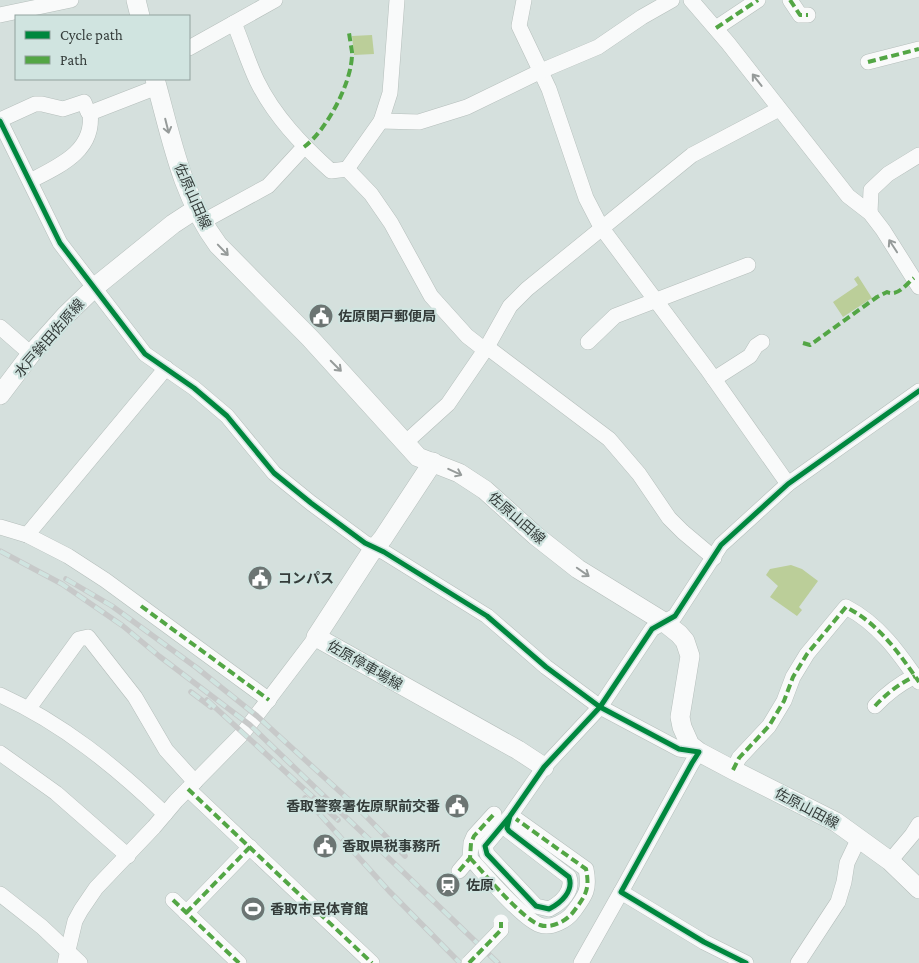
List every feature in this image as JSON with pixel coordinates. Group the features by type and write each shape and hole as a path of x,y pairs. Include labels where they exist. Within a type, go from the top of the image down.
{"main road":[{"path":"136,0 140,15"},
{"name":"佐原山田線","path":"156,83 178,165 199,216 218,244 310,338 405,444 418,457 459,473 485,490 536,536 578,569 664,622 679,634 688,647 689,665 680,717 682,727 690,744 699,752 836,822 890,861 919,889"},
{"name":"水戸鉾田佐原線","path":"0,395 31,354 66,315 95,287 173,224 199,216"},
{"name":"佐原停車場線","path":"433,462 423,480 316,637 518,750 544,767"}],"street":[{"path":"0,15 71,0"},
{"path":"190,47 275,0"},
{"path":"234,23 257,81 274,110 304,147 331,171 347,169 381,121 390,93 397,0"},
{"path":"524,0 519,26 549,89 586,198 601,227 714,379 788,484"},
{"path":"381,121 419,122 468,106 540,71 598,48 672,0"},
{"path":"691,0 716,28 848,196 870,213 919,287"},
{"path":"716,28 758,0"},
{"path":"790,0 800,15 808,15"},
{"path":"868,62 919,49"},
{"path":"90,113 156,83"},
{"path":"30,181 63,164 81,149 90,132 90,113 84,102 63,110 35,104 0,121 6,144 30,181 60,243 145,354 194,388 227,416 274,473 311,503 375,548 487,616 546,667 600,707 678,749 699,752 620,892 588,960"},
{"path":"405,444 448,404 486,348 510,306 526,289 692,155 779,109"},
{"path":"199,216 268,186 304,147"},
{"path":"870,213 871,190 888,174 919,155"},
{"path":"347,169 371,194 391,222 431,296 467,336 609,439 639,474 669,518 714,558"},
{"path":"588,342 616,316 748,265"},
{"path":"0,327 31,354"},
{"path":"714,379 750,356 756,346 762,342"},
{"path":"27,535 166,368"},
{"path":"516,838 507,828 544,767 600,707 652,629 675,616 714,558 721,544 788,484 919,391"},
{"path":"0,527 27,535 68,556 105,580 269,700"},
{"path":"732,770 740,758 769,726 784,700 793,677 807,654 846,607 856,612 878,630 902,656 917,679 899,684 875,706"},
{"path":"29,708 79,638 88,637 135,697 166,750 192,786 250,847 372,963"},
{"path":"67,957 75,921 96,888 244,733 316,637"},
{"path":"0,695 29,708 86,745 165,814"},
{"path":"0,754 56,793 128,856"},
{"path":"459,871 470,858 470,843 494,814"},
{"path":"492,836 504,833 516,838 566,873 569,877 570,888 568,893 555,906 549,909 536,906 487,854 485,846 492,836 513,818"},
{"path":"470,858 502,895 526,917 541,925 557,924 572,914 585,895 589,883 586,869 513,818"},
{"path":"890,861 912,836 919,824"},
{"path":"798,963 838,902 844,882 846,863 859,838"},
{"path":"186,913 250,847"},
{"path":"620,892 704,942 746,963"},
{"path":"0,894 42,927 67,957 80,963"},
{"path":"173,900 238,963"},
{"path":"469,963 501,930 501,922"}],"green space":[{"path":"372,35 374,54 354,55 352,36"},
{"path":"858,276 872,298 843,317 833,302 858,285 854,279"},
{"path":"791,565 802,569 818,581 799,607 802,610 797,616 770,597 778,586 766,575 770,569"}],"railway":[{"path":"0,551 62,584 123,626 159,656 250,725 498,963"},
{"path":"66,579 112,606 197,668 257,716 360,810 405,856"},
{"path":"191,692 211,707"},
{"path":"207,700 338,820"},
{"path":"305,798 389,891 460,963"}],"marked path":[{"path":"716,28 758,0"},
{"path":"790,0 800,15 808,15"},
{"path":"304,147 313,139 330,117 343,90 351,64 352,52 349,33"},
{"path":"868,62 919,49"},
{"path":"803,343 810,345 877,297 887,292 895,293 914,278"},
{"path":"141,606 269,700"},
{"path":"733,770 739,758 769,726 784,701 793,677 807,654 846,607 869,622 887,640 919,682"},
{"path":"875,706 894,689 915,676"},
{"path":"188,789 372,963"},
{"path":"459,871 470,858 471,843 474,836 494,814"},
{"path":"470,858 514,905 532,921 540,925 549,926 571,915 586,892 588,882 586,869 516,819"},
{"path":"186,913 250,847"},
{"path":"173,900 239,963"},
{"path":"469,963 501,930 501,922"}],"cycle path":[{"path":"0,121 60,243 145,354 194,388 227,416 274,473 365,543 384,552 487,616 546,667 600,707 679,749 699,752 621,892 704,942 746,963"},
{"path":"510,816 507,828 509,831 569,877 570,887 568,892 558,903 549,909 536,906 487,854 485,846 510,816 544,767 600,707 652,629 675,616 721,545 788,484 919,391"}],"place":[{"name":"佐原関戸郵便局","path":"321,316"},
{"name":"コンパス","path":"260,578"},
{"name":"香取警察署佐原駅前交番","path":"457,806"},
{"name":"香取県税事務所","path":"325,846"},
{"name":"佐原","path":"448,885"},
{"name":"香取市民体育館","path":"253,909"}]}
